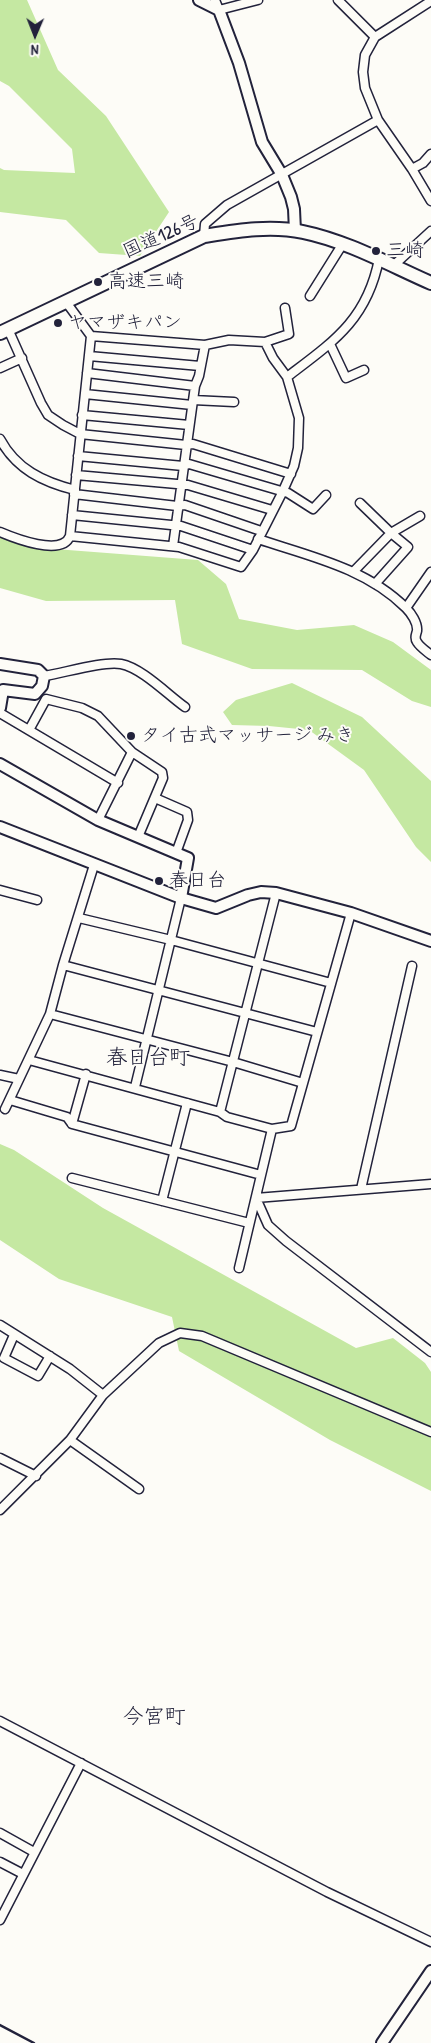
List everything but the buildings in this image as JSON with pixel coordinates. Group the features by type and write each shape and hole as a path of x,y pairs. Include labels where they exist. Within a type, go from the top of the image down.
{"highway":[{"name":"国道126号","path":"4,331 204,236 238,230 269,229 302,232 379,259 431,283"}],"street":[{"path":"199,0 219,10 258,0"},
{"path":"215,0 239,63 262,142 282,175 294,209 295,231"},
{"path":"338,0 375,37"},
{"path":"431,1 375,37 365,54 363,72 365,88 378,120 412,169 431,202"},
{"path":"204,236 205,224 227,205 378,120"},
{"path":"412,169 423,163 431,154"},
{"path":"393,266 431,231"},
{"path":"310,296 342,245"},
{"path":"287,377 344,331 366,299 374,282 379,259"},
{"path":"0,532 34,544 48,546 61,544 69,540 91,336 66,302"},
{"path":"91,336 205,345 229,340 265,342 290,334 285,308"},
{"path":"4,331 22,358 48,416 80,434 186,445 193,444 291,474"},
{"path":"70,536 173,546 240,567 254,550 282,493 291,474 298,448 299,418 287,377 273,358 265,342"},
{"path":"330,344 346,378 364,370"},
{"path":"173,546 180,484 195,386 205,345"},
{"path":"89,356 200,366"},
{"path":"0,368 22,358"},
{"path":"87,373 195,386"},
{"path":"85,394 193,403 234,402"},
{"path":"82,415 189,425"},
{"path":"0,440 3,453 29,472 74,492 177,506 185,505 262,531"},
{"path":"78,456 183,466 189,464 282,493 288,493 313,509 326,495"},
{"path":"76,475 188,485 272,510"},
{"path":"360,503 408,547 375,584"},
{"path":"72,514 181,526 254,550"},
{"path":"354,571 391,533 420,516"},
{"path":"258,539 354,571 375,584 406,608 414,620 417,630 415,634 416,641 431,654"},
{"path":"406,608 431,572"},
{"path":"0,664 38,670 44,676"},
{"path":"44,676 101,665 121,664 142,674 185,708"},
{"path":"0,708 3,690 36,694 42,686 44,676"},
{"path":"30,730 46,700 82,708 98,716 132,752 162,772 163,778 138,837"},
{"path":"0,712 118,783"},
{"path":"98,820 132,752"},
{"path":"0,764 98,820 188,858 181,898 135,1087"},
{"path":"155,798 187,812 188,820 176,853"},
{"path":"0,828 181,898 216,908 261,892 276,894 351,913 431,942"},
{"path":"5,1110 50,1014 63,964 79,918 94,865"},
{"path":"0,890 37,900"},
{"path":"220,1112 276,894"},
{"path":"29,1060 135,1087 272,1129 292,1126 351,913"},
{"path":"79,918 331,982"},
{"path":"63,964 158,991 317,1032"},
{"path":"361,1189 412,966"},
{"path":"50,1014 233,1062 303,1083"},
{"path":"72,1124 86,1074"},
{"path":"0,1076 20,1079"},
{"path":"10,1100 66,1118 72,1124 261,1175"},
{"path":"162,1201 187,1103"},
{"path":"239,1268 272,1129"},
{"path":"72,1178 249,1223"},
{"path":"256,1198 431,1184"},
{"path":"256,1198 268,1225 286,1241 431,1352"},
{"path":"0,1326 70,1369 104,1395"},
{"path":"0,1510 70,1440 104,1395 158,1343 180,1333 202,1336 431,1432"},
{"path":"14,1335 4,1358 38,1376 50,1356"},
{"path":"70,1440 139,1489"},
{"path":"0,1458 36,1476"},
{"path":"0,1721 327,1892 431,1942"},
{"path":"0,1920 81,1763"},
{"path":"0,1833 34,1852"},
{"path":"0,1862 23,1874"},
{"path":"382,2043 431,1971"},
{"path":"421,1987 431,1992"}],"green space":[{"path":"0,0 27,0 58,70 106,116 169,212 140,256 99,253 66,220 0,212 0,168 4,170 75,173 72,149 9,86 0,81"},
{"path":"0,536 55,549 198,560 226,584 239,619 297,630 354,625 393,642 431,670 431,707 412,701 362,670 252,669 182,644 175,600 46,601 0,588"},
{"path":"292,683 362,717 431,781 431,862 416,847 364,770 309,730 232,725 223,712 236,700"},
{"path":"0,1144 14,1150 103,1208 356,1348 393,1338 425,1363 431,1372 431,1491 330,1440 179,1351 172,1317 59,1279 0,1240"}],"railway":[{"path":"0,2025 34,2043"}],"place":[{"name":"三崎","path":"376,251"},
{"name":"高速三崎","path":"98,282"},
{"name":"ヤマザキパン","path":"58,323"},
{"name":"タイ古式マッサージ みき","path":"131,736"},
{"name":"春日台","path":"159,881"}],"district":[{"name":"春日台町","path":"148,1058"},
{"name":"今宮町","path":"154,1717"}]}
